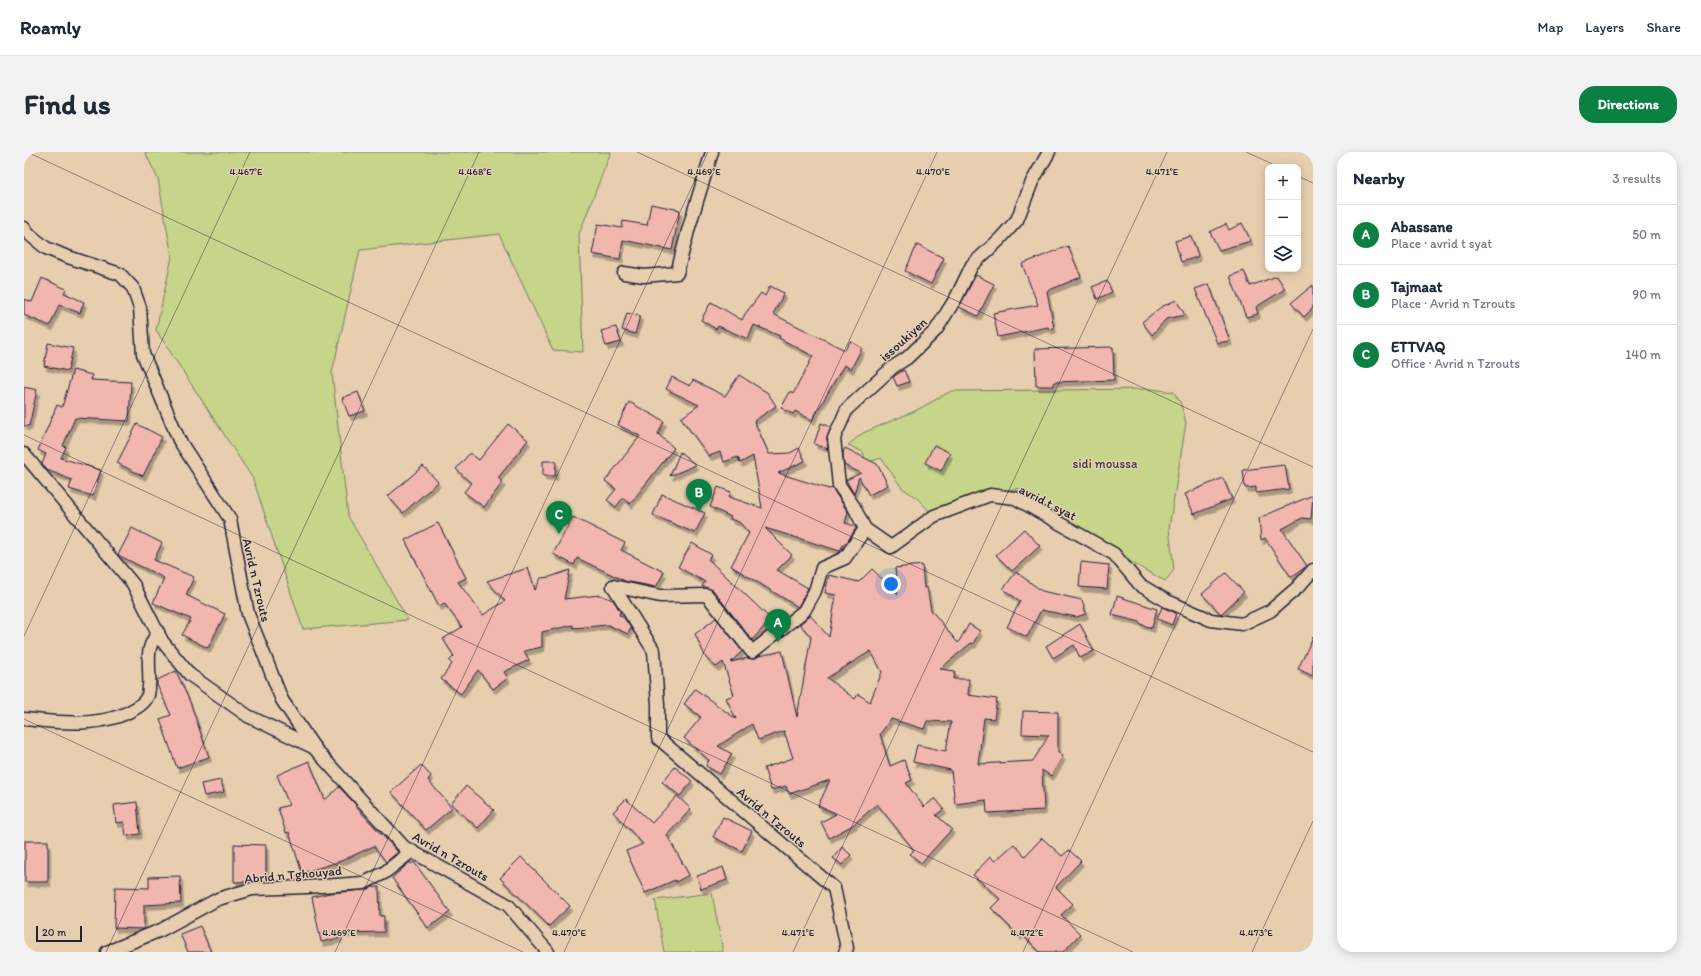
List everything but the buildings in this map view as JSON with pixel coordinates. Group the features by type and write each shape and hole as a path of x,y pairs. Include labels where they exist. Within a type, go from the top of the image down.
{"street":[{"path":"624,273 644,276 677,273 689,227 698,202 712,152"},
{"name":"issoukiyen","path":"865,529 854,507 839,485 834,438 847,409 893,368 907,358 936,330 956,298 972,265 1000,239 1017,220 1032,182 1049,152"},
{"name":"Avrid n Tzrouts","path":"24,228 46,248 65,256 120,274 133,288 140,308 143,354 179,440 230,519 248,614 282,700 315,749 404,847 508,905 548,952"},
{"path":"24,454 134,584 162,641 190,675 248,716 315,749"},
{"name":"avrid t syat","path":"865,529 891,547 934,516 990,495 1015,498 1114,554 1140,585 1167,601 1211,620 1242,624 1270,611 1298,587 1313,570"},
{"name":"Avrid n Tzrouts","path":"846,951 834,888 658,738 658,705 654,651 613,586 660,596 706,595 752,652 804,611 815,591 822,568 845,558 865,529"},
{"path":"24,719 46,722 92,722 117,717 129,712 141,704 148,696 149,653 158,632"},
{"name":"Abrid n Tghouyad","path":"108,952 160,930 218,899 252,889 307,888 364,883 384,873 412,851"}],"green space":[{"path":"145,152 611,152 579,234 583,352 553,350 499,234 360,250 332,373 348,516 408,620 303,629 253,479 156,330 172,257 158,179"},
{"name":"sidi moussa","path":"1151,389 1174,392 1181,404 1186,423 1169,528 1174,570 1165,581 1026,504 1018,488 990,495 934,516 918,499 902,488 881,458 866,463 863,452 848,445 863,433 917,410 951,391"},
{"path":"712,893 723,952 664,952 655,900"}],"place":[{"name":"Tajmaat","path":"699,512"},
{"name":"ETTVAQ","path":"559,534"},
{"name":"Abassane","path":"778,642"}]}
